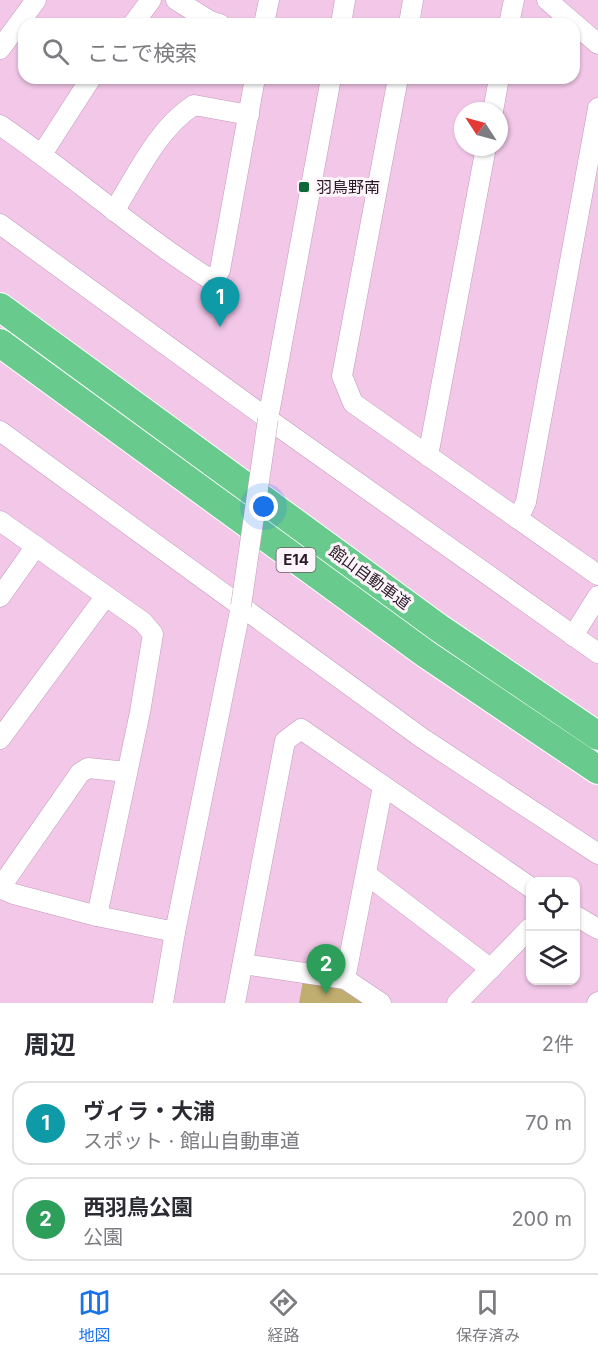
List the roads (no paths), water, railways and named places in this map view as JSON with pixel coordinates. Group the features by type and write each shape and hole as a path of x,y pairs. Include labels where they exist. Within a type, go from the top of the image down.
{"highway":[{"name":"館山自動車道","path":"0,307 439,628 598,736"},
{"name":"館山自動車道","path":"0,343 426,654 598,770"}],"street":[{"path":"23,18 36,0"},
{"path":"138,18 152,0"},
{"path":"176,0 205,18"},
{"path":"265,18 269,0"},
{"path":"342,18 345,0"},
{"path":"410,18 413,0"},
{"path":"510,18 514,0"},
{"path":"547,0 568,18"},
{"path":"0,49 18,24"},
{"path":"580,28 598,44"},
{"path":"42,154 87,84"},
{"path":"0,125 42,154 174,256 213,281 220,270 254,84"},
{"path":"163,1003 241,606 268,419 330,84"},
{"path":"397,84 342,376 353,403 598,575"},
{"path":"495,102 498,84"},
{"path":"114,211 156,144 179,115 194,105 249,115"},
{"path":"518,519 526,502 598,108"},
{"path":"428,456 484,156"},
{"path":"0,224 268,419 598,652"},
{"path":"0,431 422,738 598,854"},
{"path":"0,521 143,622 153,634 97,916"},
{"path":"0,597 36,546"},
{"path":"573,636 598,596"},
{"path":"0,739 105,597"},
{"path":"235,1003 285,741 301,729 526,884"},
{"path":"127,772 88,768 80,773 0,888 14,894 97,916 176,932"},
{"path":"345,978 383,786"},
{"path":"366,874 491,969"},
{"path":"580,918 598,929"},
{"path":"457,1003 528,931"},
{"path":"243,964 345,978 381,1003"}],"place":[{"name":"羽鳥野南","path":"304,187"},
{"name":"ヴィラ・大浦","path":"220,327"},
{"name":"西羽鳥公園","path":"326,994"}]}
